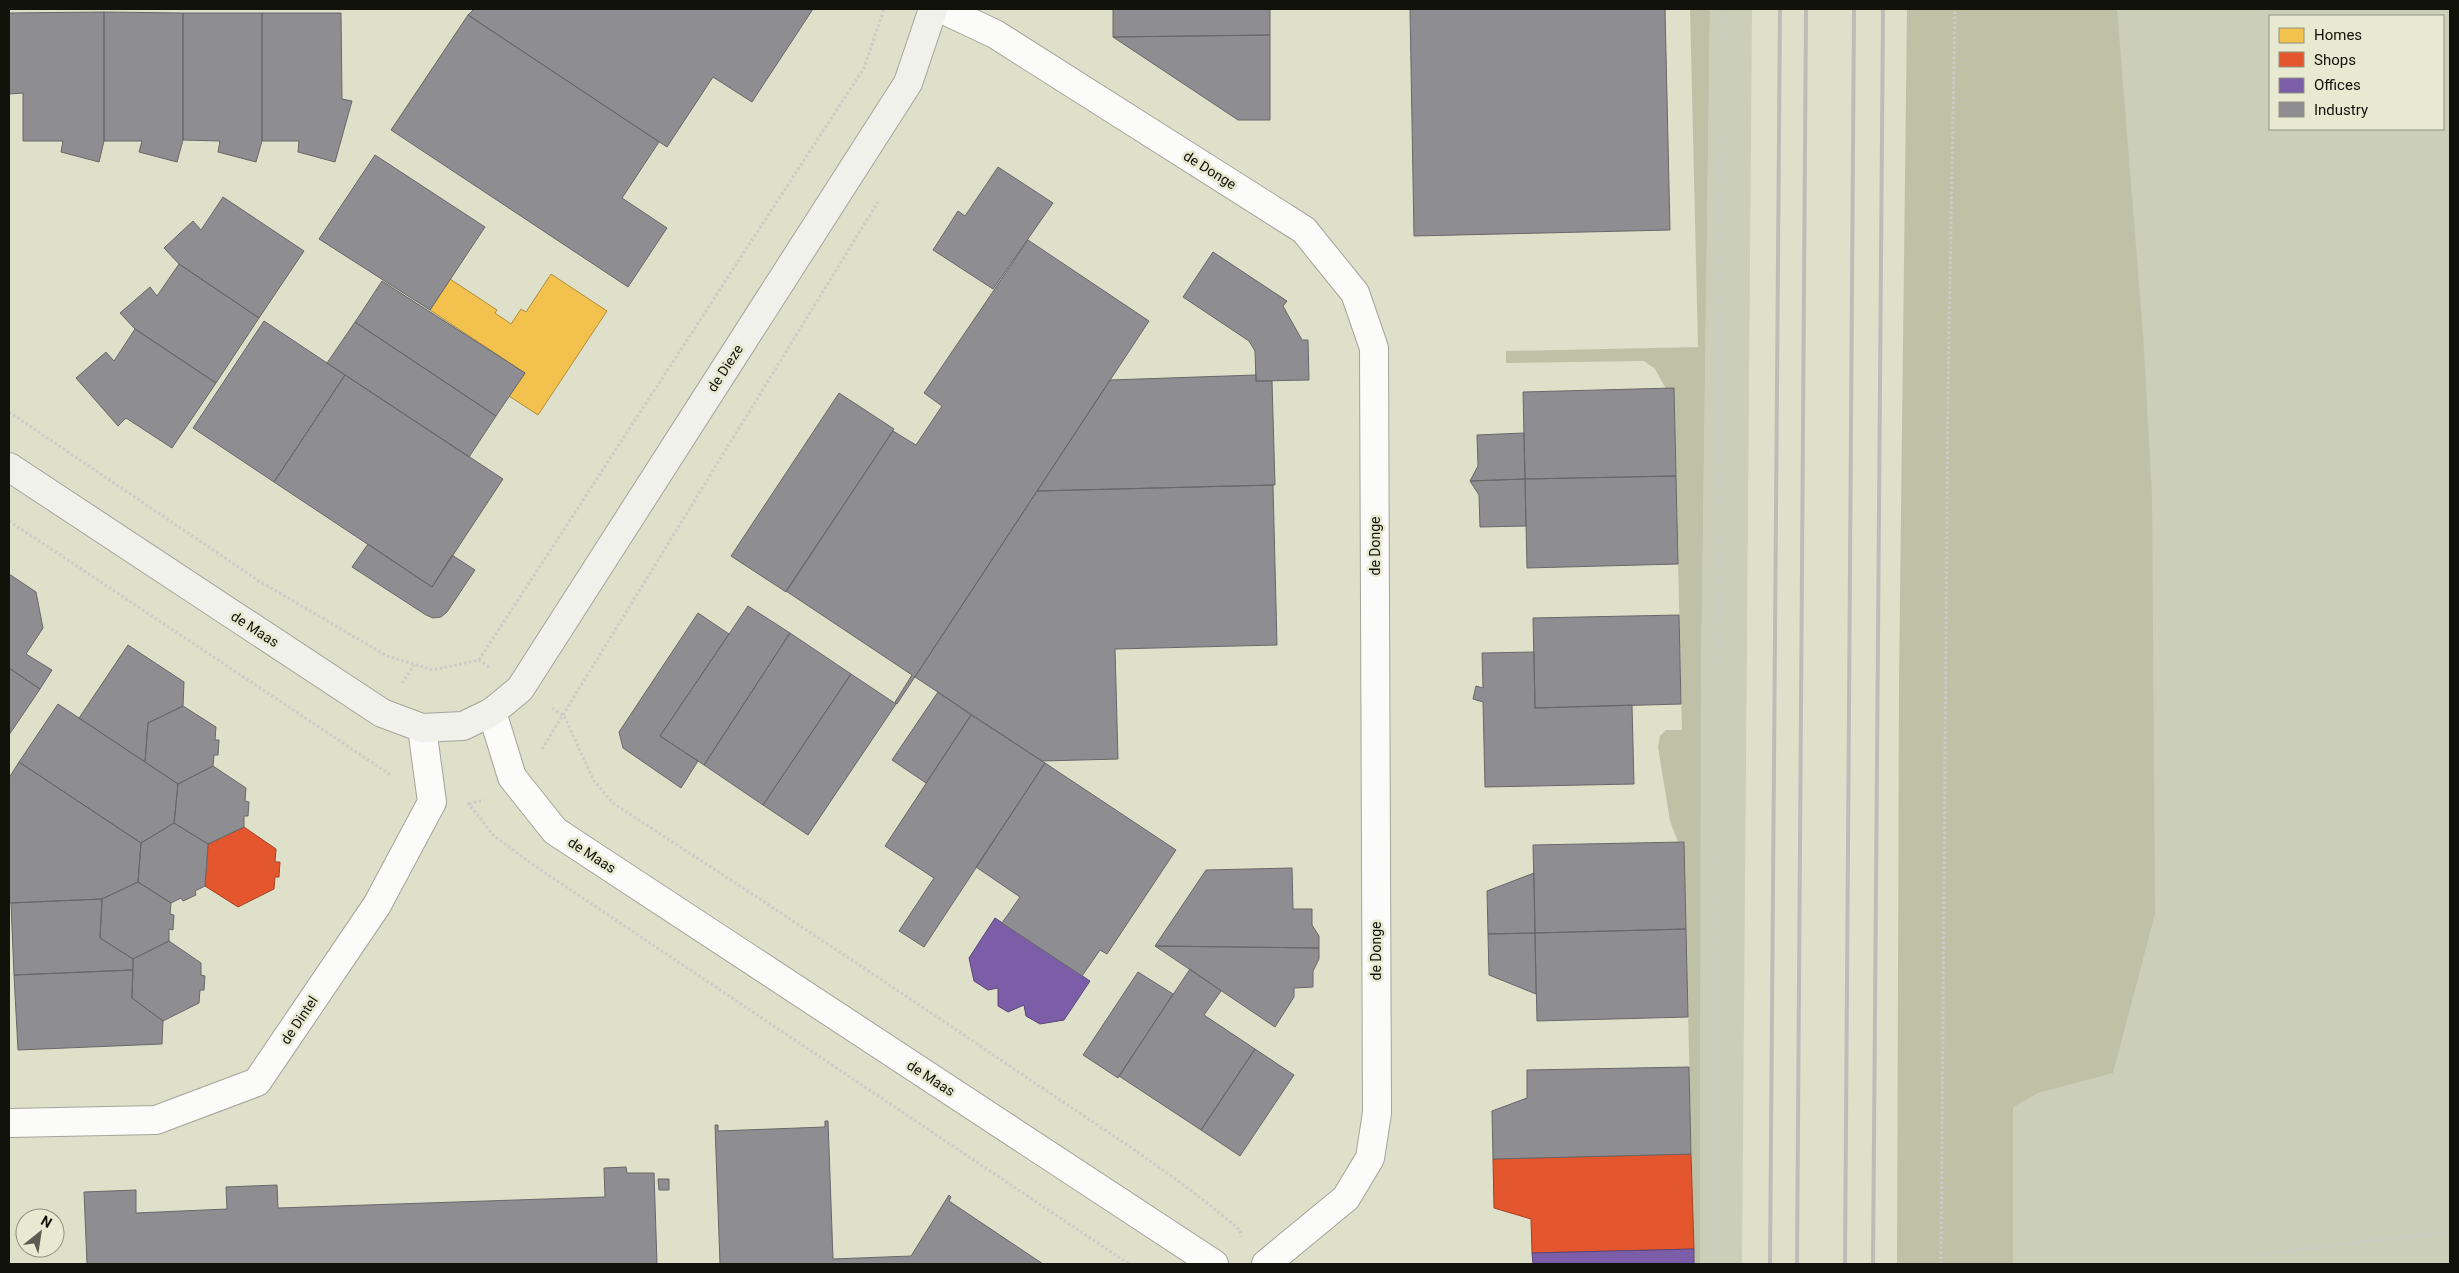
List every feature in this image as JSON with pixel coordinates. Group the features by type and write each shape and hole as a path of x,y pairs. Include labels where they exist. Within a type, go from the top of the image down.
{"street":[{"name":"de Dieze","path":"492,712 520,689 908,83 933,9"},
{"name":"de Donge","path":"942,9 995,34 1304,230 1355,293 1374,348 1377,1113 1370,1158 1346,1198 1266,1264"},
{"name":"de Maas","path":"9,468 382,713 422,728 463,726 492,712 512,777 555,831 1214,1264"},
{"path":"422,728 432,802"},
{"name":"de Dintel","path":"9,1123 156,1120 256,1082 377,905 432,802"}],"path":[{"path":"9,412 259,581 387,656 433,670 479,660 864,68 884,9"},
{"path":"1715,1264 1717,669 1723,9"},
{"path":"1941,1264 1948,408 1954,9"},
{"path":"881,197 564,716 594,781 612,803 846,954 1066,1104 1210,1204 1240,1230 1241,1238"},
{"path":"9,521 432,802 469,804 494,836 532,864 1129,1264"},
{"path":"2262,1254 2450,1232"}],"shaded area":[{"path":"9,9 1943,9 1920,1264 9,1264"},
{"path":"1690,9 1710,9 1701,680 1700,1264 1694,1264 1684,842 1678,842 1670,821 1658,747 1660,736 1666,730 1682,730 1674,389 1666,389 1655,369 1644,361 1506,363 1506,351 1698,347"},
{"path":"1710,9 1752,9 1742,1264 1700,1264 1701,680"},
{"path":"1907,9 2117,9 2143,334 2152,495 2155,914 2113,1073 2038,1093 2013,1107 2013,1264 1897,1264 1899,680"},
{"path":"1962,9 2450,9 2450,1264 1947,1264"}],"building: Homes":[{"path":"551,274 607,311 538,415 509,396 525,373 430,310 450,279 497,310 495,313 511,324 521,309 526,312"}],"building: Shops":[{"path":"244,827 276,849 275,862 280,862 279,877 275,877 274,889 238,907 205,886 208,844"},
{"path":"1691,1154 1694,1249 1532,1253 1531,1219 1494,1208 1493,1159"}],"building: Offices":[{"path":"995,918 1090,981 1064,1020 1040,1024 1026,1016 1024,1005 1008,1012 998,1006 998,988 988,990 974,981 969,958"},
{"path":"1694,1249 1694,1264 1533,1264 1532,1253"}],"building: Industry":[{"path":"474,9 813,9 752,102 713,77 667,147 468,15"},
{"path":"1113,9 1270,9 1270,35 1113,37"},
{"path":"1410,9 1665,9 1670,230 1414,236"},
{"path":"104,12 104,141 99,162 61,152 63,141 23,141 23,93 9,94 9,13"},
{"path":"104,12 183,13 183,140 177,162 139,152 142,141 104,141"},
{"path":"183,13 262,13 262,141 256,162 218,152 220,141 183,140"},
{"path":"262,13 341,13 342,99 352,101 335,162 298,152 299,141 262,141"},
{"path":"468,15 659,142 622,198 667,228 628,287 391,130"},
{"path":"1270,35 1270,120 1238,120 1113,37"},
{"path":"375,155 485,227 430,310 319,239"},
{"path":"998,167 1053,203 993,289 933,250 958,211 965,216"},
{"path":"223,197 304,251 259,318 179,264 164,248 193,221 201,230"},
{"path":"1028,240 1149,321 897,704 895,702 912,675 786,591 893,431 916,445 942,406 924,393"},
{"path":"1213,252 1287,301 1283,306 1302,340 1308,340 1309,380 1256,381 1255,351 1249,341 1183,297"},
{"path":"179,264 259,318 216,383 135,329 120,313 150,287 157,296"},
{"path":"382,281 525,373 496,416 355,322"},
{"path":"264,321 345,375 274,482 193,428"},
{"path":"355,322 496,416 469,457 327,363"},
{"path":"135,329 216,383 172,448 126,418 118,426 76,378 106,352 114,361"},
{"path":"345,375 503,479 432,587 274,482"},
{"path":"1256,375 1256,381 1272,381 1275,485 1037,491 1110,380"},
{"path":"1674,388 1676,476 1525,479 1523,392"},
{"path":"839,393 894,429 786,592 731,556"},
{"path":"1524,433 1525,479 1470,481 1478,466 1477,435"},
{"path":"1676,476 1678,564 1527,568 1525,479"},
{"path":"1525,479 1526,526 1480,527 1479,495 1470,481"},
{"path":"1273,485 1277,645 1115,649 1118,759 1042,761 915,677 1037,491"},
{"path":"368,544 432,587 452,555 475,570 447,612 441,617 433,618 352,567"},
{"path":"9,574 36,592 43,628 26,654 52,670 40,689 9,668"},
{"path":"748,606 790,633 704,765 660,736"},
{"path":"698,613 729,634 660,736 698,761 681,788 623,748 619,732"},
{"path":"1679,615 1681,704 1535,708 1533,618"},
{"path":"790,633 851,674 763,805 704,765"},
{"path":"128,645 184,682 183,706 148,723 145,762 79,718"},
{"path":"1534,652 1535,708 1632,705 1634,784 1485,787 1483,702 1473,699 1476,686 1483,688 1482,653"},
{"path":"9,668 40,689 9,735"},
{"path":"851,674 896,704 808,835 763,805"},
{"path":"938,692 971,715 926,783 892,760"},
{"path":"58,704 178,784 174,823 141,843 19,762"},
{"path":"183,706 216,727 215,740 219,740 218,755 214,755 213,766 178,784 145,762 148,723"},
{"path":"971,715 1045,763 924,947 899,931 934,878 885,846"},
{"path":"19,762 141,843 138,882 102,899 9,903 9,778"},
{"path":"1045,763 1176,850 1107,954 1100,950 1082,976 1002,923 1020,897 976,867"},
{"path":"213,766 246,788 245,801 249,802 248,816 244,816 244,827 208,844 174,823 178,784"},
{"path":"174,823 208,844 205,886 195,891 196,895 183,901 181,898 171,903 138,882 141,843"},
{"path":"1684,842 1686,929 1535,933 1533,845"},
{"path":"1292,868 1293,909 1312,909 1312,925 1319,936 1319,948 1155,946 1206,870"},
{"path":"1534,873 1535,933 1488,934 1487,891"},
{"path":"138,882 171,903 170,914 174,915 173,930 169,929 169,941 133,959 100,938 102,899"},
{"path":"102,899 100,938 133,959 133,970 14,975 11,903"},
{"path":"1686,929 1688,1017 1537,1021 1535,933"},
{"path":"1535,933 1536,994 1489,975 1488,934"},
{"path":"169,941 201,963 201,975 205,976 204,990 200,990 199,1003 163,1021 132,998 133,959"},
{"path":"1155,946 1319,948 1319,959 1313,971 1313,987 1294,988 1294,997 1275,1027"},
{"path":"1190,969 1221,991 1204,1015 1255,1049 1201,1130 1119,1076"},
{"path":"133,970 132,998 163,1021 162,1044 18,1050 14,975"},
{"path":"1138,972 1173,994 1118,1078 1083,1055"},
{"path":"1255,1049 1294,1075 1240,1156 1201,1130"},
{"path":"1689,1067 1691,1154 1493,1159 1492,1111 1527,1098 1527,1070"},
{"path":"825,1121 828,1121 833,1259 911,1256 949,1195 951,1197 949,1201 1043,1264 720,1264 715,1125 718,1125 718,1131 825,1127"},
{"path":"626,1167 627,1173 654,1173 657,1264 87,1264 84,1192 136,1190 136,1213 227,1209 226,1187 277,1185 278,1208 605,1197 604,1168"},
{"path":"658,1179 669,1179 669,1190 659,1190"}],"railway":[{"path":"1770,1264 1780,9"},
{"path":"1797,1264 1806,9"},
{"path":"1845,1264 1854,9"},
{"path":"1873,1264 1883,9"}]}
